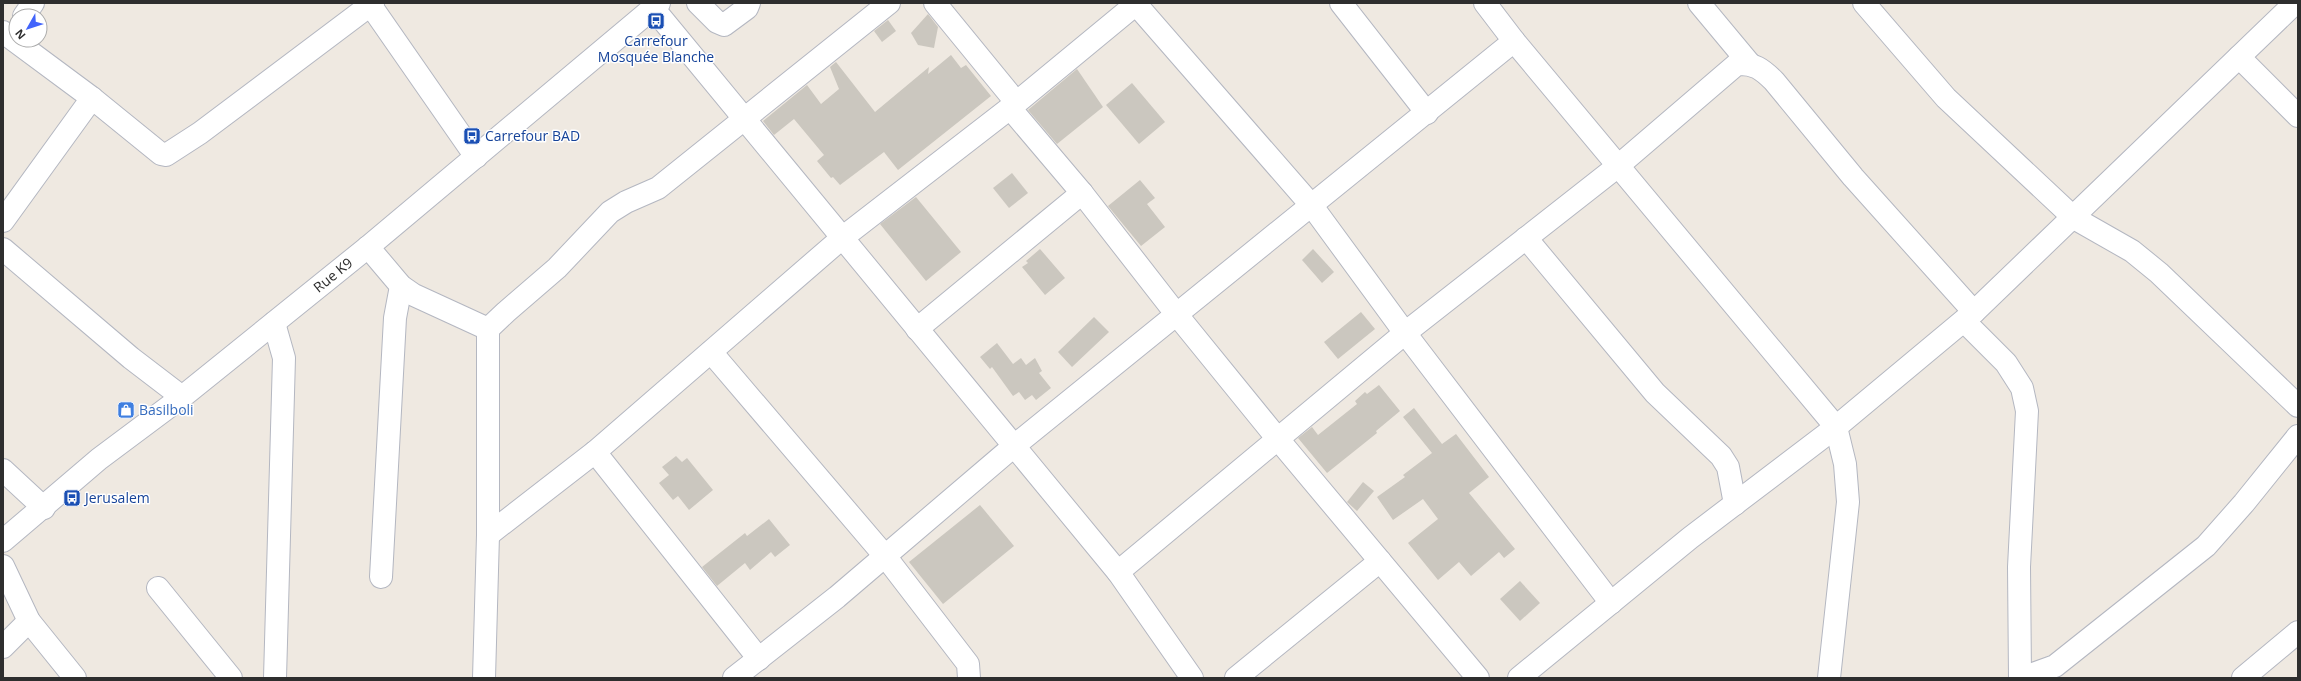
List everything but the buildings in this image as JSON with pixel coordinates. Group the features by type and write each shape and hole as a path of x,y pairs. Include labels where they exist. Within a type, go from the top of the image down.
{"street":[{"path":"698,3 717,22 724,25 747,8 749,3"},
{"path":"484,678 488,535 488,329 558,268 610,212 626,202 658,188 889,3"},
{"path":"935,3 1176,315 1478,678"},
{"path":"1341,3 1427,112"},
{"path":"1484,3 1836,427 1845,464 1848,502 1829,678"},
{"path":"1699,3 1749,64"},
{"path":"1864,3 1946,98 2074,218 2132,251 2174,286 2298,406"},
{"path":"1519,678 1735,504 1836,427 1969,316 2074,218 2295,3"},
{"path":"30,48 161,154 166,155 200,133 371,4 476,157"},
{"path":"488,535 595,452 842,238 1013,105 1136,4 1312,206 1405,333 1611,603"},
{"path":"656,5 744,118 1118,572 1192,678"},
{"name":"Rue K9","path":"3,542 99,459 182,397 368,247 656,5"},
{"path":"734,678 760,659 885,556 1014,446 1514,41"},
{"path":"2239,57 2298,116"},
{"path":"1118,572 1277,438 1405,333 1618,166 1737,64 1749,64 1761,68 1774,81 1969,316 2006,363 2022,388 2026,411 2019,567 2021,678 2055,666 2168,579 2206,546 2244,504 2298,436"},
{"path":"3,222 92,98"},
{"path":"917,329 1082,193"},
{"path":"1526,238 1655,393 1721,456 1728,468 1735,504"},
{"path":"368,247 401,286 414,295 488,329"},
{"path":"3,249 131,358 182,397"},
{"path":"381,577 395,318 401,286"},
{"path":"274,323 284,358 275,678"},
{"path":"711,352 885,556 968,664 969,678"},
{"path":"595,452 760,659"},
{"path":"3,470 44,508"},
{"path":"1236,678 1380,562"},
{"path":"3,566 29,621 75,678"},
{"path":"158,588 231,678"},
{"path":"3,647 29,621"},
{"path":"2243,678 2298,632"}],"place":[{"name":"Carrefour Mosquée Blanche","path":"656,21"},
{"name":"Carrefour BAD","path":"472,136"},
{"name":"Basilboli","path":"126,410"},
{"name":"Jerusalem","path":"72,498"}]}
